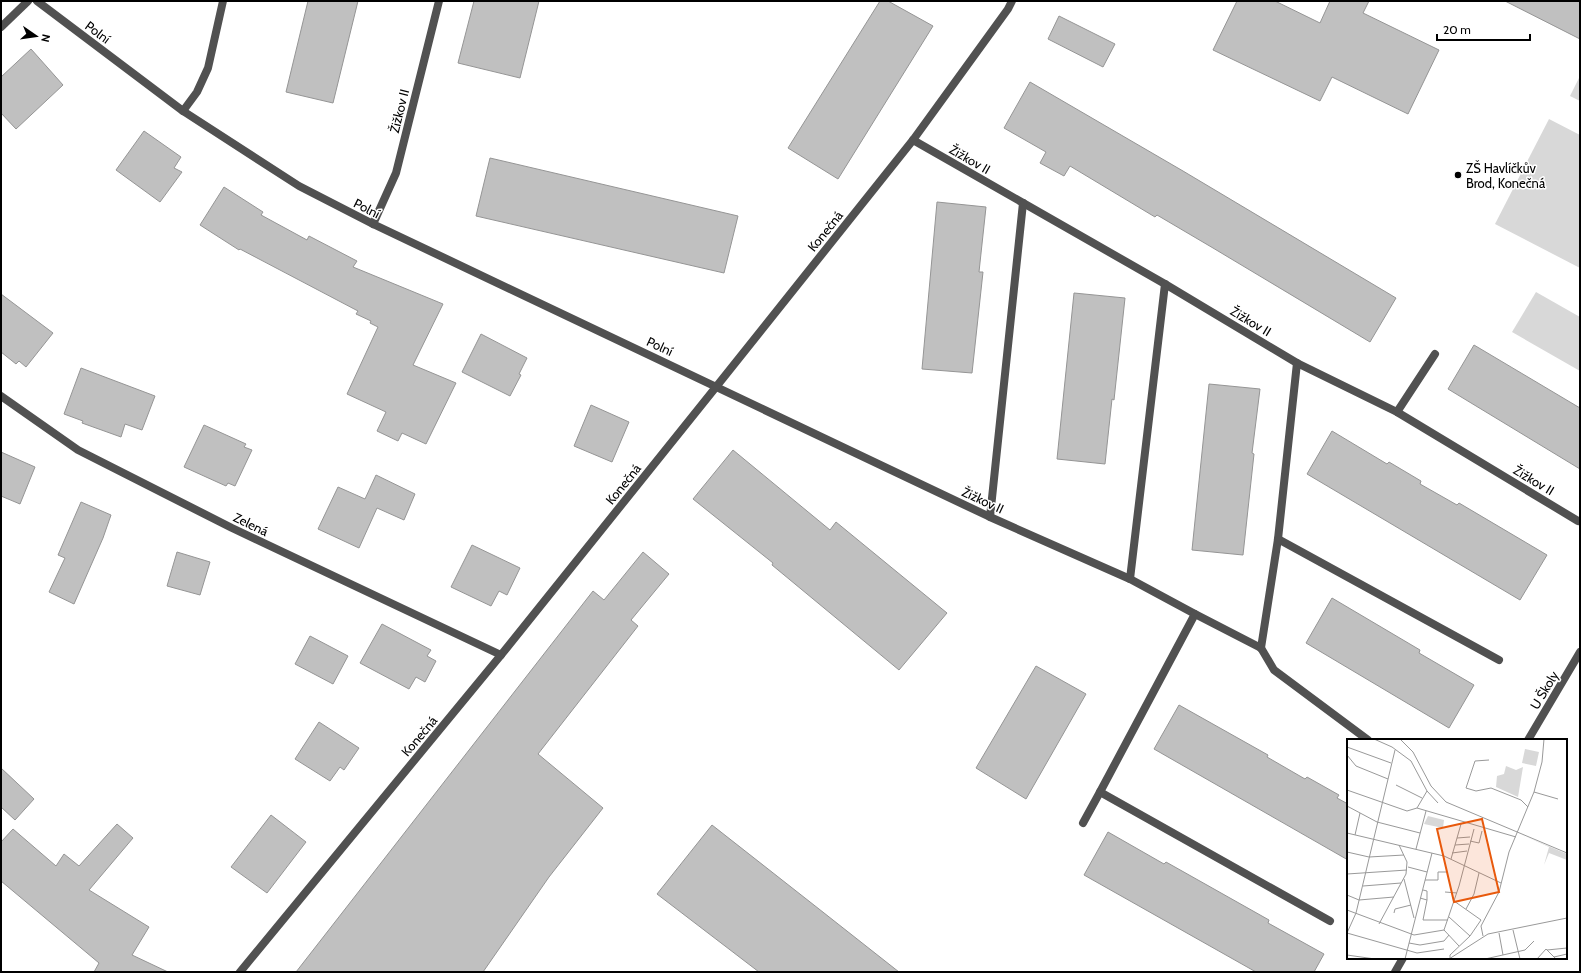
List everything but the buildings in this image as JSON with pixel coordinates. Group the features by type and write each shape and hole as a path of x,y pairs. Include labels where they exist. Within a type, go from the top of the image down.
{"street":[{"path":"1,27 28,1"},
{"name":"Polní","path":"37,1 182,111 299,186 373,224 716,387"},
{"path":"182,111 196,92 208,68 224,1"},
{"name":"Žižkov II","path":"373,224 396,173 439,1"},
{"name":"Konečná","path":"240,972 501,655 913,140 1008,9 1012,1"},
{"name":"Žižkov II","path":"913,140 1165,284 1297,363 1397,412 1578,521"},
{"path":"990,517 1023,203"},
{"path":"1130,579 1165,284"},
{"path":"1397,412 1435,354"},
{"path":"1297,363 1278,539 1261,648 1274,670 1367,739"},
{"name":"Žižkov II","path":"716,387 990,517 1130,579 1261,648"},
{"name":"Zelená","path":"1,396 78,450 232,528 501,655"},
{"path":"1278,539 1499,660"},
{"path":"1084,823 1195,614"},
{"name":"U Školy","path":"1529,739 1580,652"},
{"path":"1100,792 1330,921"},
{"path":"1395,972 1402,959"}],"shaded area":[{"path":"1580,76 1580,101 1570,96"},
{"path":"1549,119 1580,135 1580,268 1495,224"},
{"path":"1536,292 1580,317 1580,371 1512,332"}],"place":[{"name":"ZŠ Havlíčkův Brod, Konečná","path":"1458,175"}]}
